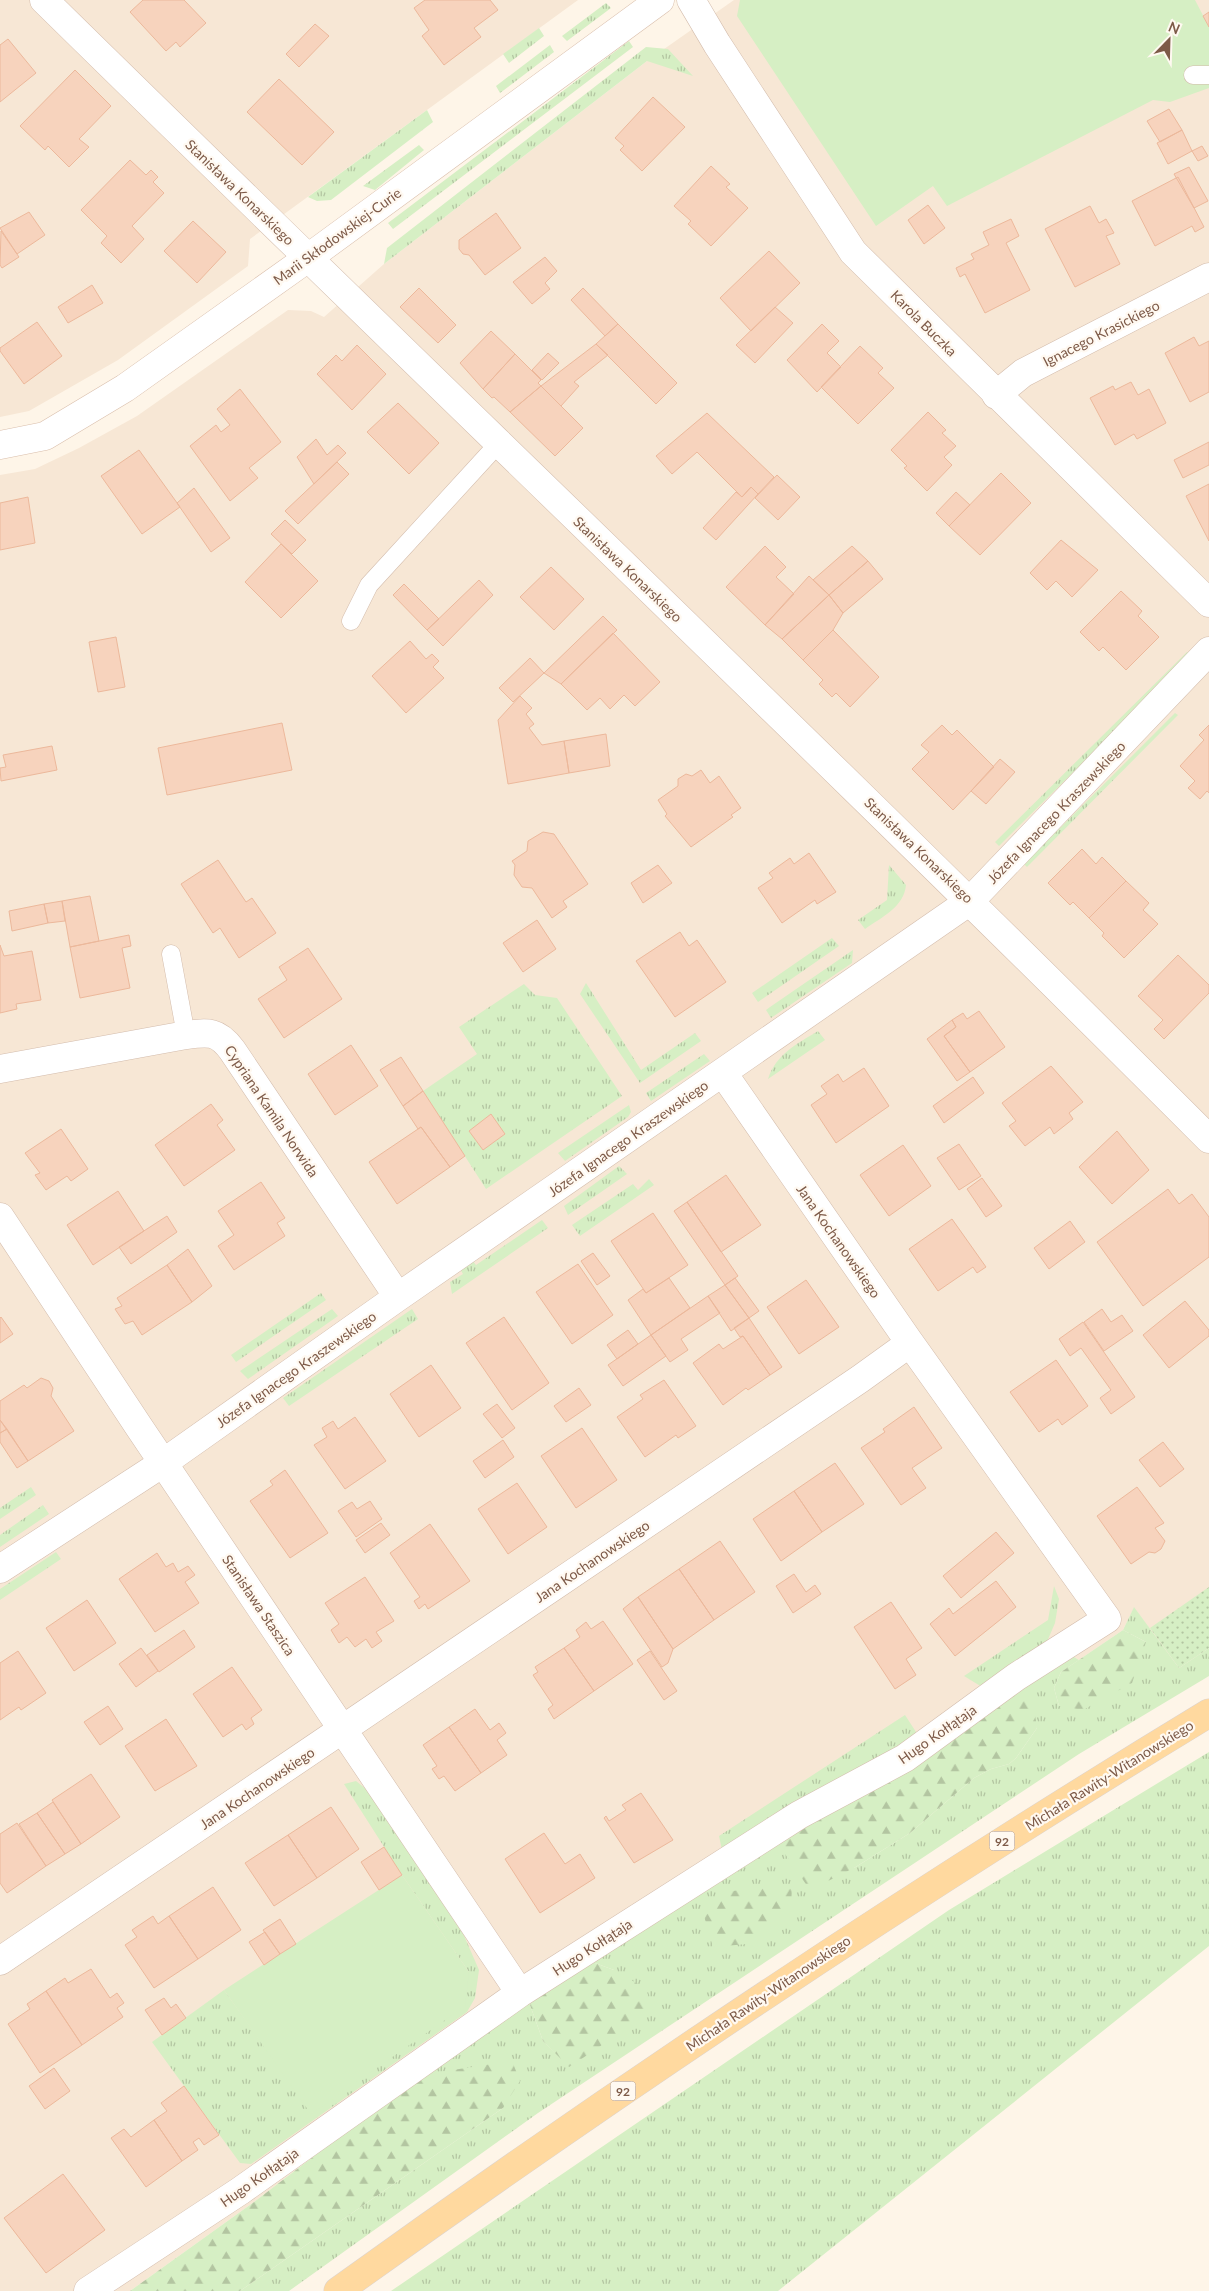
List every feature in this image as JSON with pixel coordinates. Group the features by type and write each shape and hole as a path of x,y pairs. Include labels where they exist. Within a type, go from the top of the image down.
{"main road":[{"name":"Michała Rawity-Witanowskiego","path":"338,2291 431,2224 728,2019 936,1883 1209,1713"}],"street":[{"name":"Stanisława Konarskiego","path":"44,0 498,444 970,901 1209,1139"},
{"name":"Marii Skłodowskiej-Curie","path":"0,445 45,436 124,388 308,258 660,0"},
{"name":"Karola Buczka","path":"691,0 717,44 853,252 1209,603"},
{"name":"Ignacego Krasickiego","path":"996,395 1023,373 1209,277"},
{"name":"Józefa Ignacego Kraszewskiego","path":"0,1569 163,1463 398,1297 970,901 1209,651"},
{"name":"Cypriana Kamila Norwida","path":"0,1069 186,1035 214,1034 225,1040 398,1297"},
{"name":"Jana Kochanowskiego","path":"0,1961 860,1379 910,1343 723,1073"},
{"name":"Stanisława Staszica","path":"0,1216 163,1463 520,1993"},
{"name":"Hugo Kołłątaja","path":"88,2291 240,2191 520,1993 799,1815 905,1758 1016,1677 1107,1619 910,1343"}],"lane":[{"path":"351,621 369,585 498,444"},
{"path":"171,954 186,1035"}],"shaded area":[{"path":"0,0 578,0 250,239 248,266 118,360 29,411 0,417"},
{"path":"734,0 1209,0 1209,1648 1179,1668 1134,1608 1123,1630 1079,1660 1069,1655 420,2075 254,2202 130,2291 0,2291 0,475 35,469 79,448 137,416 288,310 311,311 324,317 384,264 647,61"}],"green space":[{"path":"740,0 1195,0 1209,27 1209,88 1170,102 1153,100 947,206 933,186 876,226 737,16"},
{"path":"606,3 611,8 567,41 562,36"},
{"path":"539,28 544,36 509,63 503,54"},
{"path":"629,41 633,47 393,229 388,223"},
{"path":"550,45 554,52 500,93 496,86"},
{"path":"646,47 668,49 693,76 647,61 384,264 387,248"},
{"path":"427,110 433,122 331,200 317,201 308,197"},
{"path":"419,145 424,150 375,190 363,186"},
{"path":"1187,652 1191,655 999,846 995,842"},
{"path":"1175,713 1178,715 1027,867 1024,864"},
{"path":"889,865 906,885 904,893 891,911 865,929 858,920 887,900"},
{"path":"832,938 839,946 758,1002 752,993"},
{"path":"853,950 852,963 771,1018 766,1010"},
{"path":"586,983 641,1070 695,1033 701,1041 640,1083 580,994"},
{"path":"524,984 535,995 557,998 622,1096 486,1189 423,1091 477,1054 459,1027"},
{"path":"818,1031 825,1040 768,1079 776,1063 788,1050"},
{"path":"704,1054 710,1061 651,1101 646,1093"},
{"path":"629,1105 631,1112 628,1117 565,1161 558,1153"},
{"path":"619,1166 627,1174 568,1215 564,1206"},
{"path":"649,1179 654,1185 580,1236 572,1225 633,1184 638,1190"},
{"path":"542,1220 548,1228 452,1294 450,1282 463,1274 460,1269 472,1260 476,1265"},
{"path":"321,1293 326,1300 236,1362 231,1355"},
{"path":"332,1309 338,1316 248,1379 240,1371"},
{"path":"412,1309 418,1319 289,1406 283,1398"},
{"path":"31,1487 36,1495 0,1519 0,1508"},
{"path":"43,1505 49,1514 0,1547 0,1535"},
{"path":"56,1552 61,1559 0,1600 0,1589"},
{"path":"1054,1586 1059,1599 1055,1623 1043,1651 982,1687 964,1676 1048,1620"},
{"path":"1209,1587 1209,1648 1179,1668 1150,1628"},
{"path":"1134,1607 1179,1668 1209,1648 1209,1676 1079,1754 538,2113 289,2291 240,2291 503,2108 420,2075 536,1988 530,2005 543,2041 569,2066 614,1970 584,1959 800,1819 854,1868 910,1833 974,1778 991,1769 1009,1764 1016,1758 1037,1728 1015,1687 1069,1654 1079,1660 1061,1672 1054,1688 1059,1706 1146,1642 1123,1630"},
{"path":"1123,1630 1146,1642 1132,1683 1083,1710 1059,1706 1054,1688 1061,1672"},
{"path":"1015,1687 1032,1694 1037,1728 1016,1758 1009,1764 991,1769 974,1778 910,1833 854,1868 810,1890 783,1851 788,1833"},
{"path":"905,1715 918,1735 848,1783 722,1850 719,1836"},
{"path":"1209,1752 1209,1946 778,2291 391,2291 949,1910"},
{"path":"356,1781 366,1789 455,1915 479,1970 475,1998 467,2012 251,2164 240,2163 152,2042 224,1990 312,2113 469,1972 402,1875 344,1784"},
{"path":"402,1875 469,1972 465,2006 311,2114 224,1990"},
{"path":"792,1884 791,1910 747,1944 713,1947 702,1909 724,1892"},
{"path":"584,1959 614,1970 645,1988 652,2004 591,2053 569,2067 543,2041 530,2005 536,1988"},
{"path":"512,2061 520,2081 503,2108 240,2291 130,2291 254,2202 420,2075"}],"building":[{"path":"143,0 184,0 206,23 180,47 176,42 166,51 130,12"},
{"path":"425,0 490,0 498,10 474,28 481,37 444,65 422,36 429,30 414,8"},
{"path":"1209,12 1209,27 1203,16"},
{"path":"315,24 329,36 299,67 286,54"},
{"path":"8,39 36,73 0,102 0,45"},
{"path":"75,70 111,106 79,139 89,147 69,167 48,146 45,150 20,126"},
{"path":"279,79 334,132 302,165 247,112"},
{"path":"653,97 685,127 642,171 620,150 624,146 615,138"},
{"path":"1169,109 1182,130 1160,142 1147,121"},
{"path":"1182,130 1192,151 1168,164 1157,143"},
{"path":"1202,146 1208,156 1198,161 1192,151"},
{"path":"130,160 146,175 151,170 158,177 153,182 164,193 132,226 144,239 121,263 101,243 107,236 81,210"},
{"path":"711,166 730,184 726,187 748,208 711,246 688,224 691,221 674,206"},
{"path":"1189,167 1208,201 1194,208 1174,174"},
{"path":"1178,177 1204,227 1195,232 1192,226 1155,246 1132,201"},
{"path":"928,205 945,228 924,244 908,220"},
{"path":"1090,206 1099,223 1106,219 1114,233 1106,236 1120,264 1075,287 1045,229"},
{"path":"29,212 45,235 17,254 0,228"},
{"path":"496,213 521,248 485,275 469,255 463,254 459,249 459,240"},
{"path":"1011,219 1019,236 1006,243 1030,290 985,313 965,274 960,277 956,268 974,259 971,254 989,245 983,232"},
{"path":"193,221 226,252 197,283 164,251"},
{"path":"1,231 19,257 2,268 0,265"},
{"path":"769,251 800,283 751,331 720,298"},
{"path":"545,257 557,271 545,283 550,289 532,304 513,282"},
{"path":"92,285 103,303 68,323 58,307"},
{"path":"419,288 456,325 438,343 400,307"},
{"path":"583,288 618,324 605,336 571,300"},
{"path":"775,307 793,323 755,363 736,345"},
{"path":"37,322 62,356 24,384 0,351 0,348"},
{"path":"618,324 677,383 656,404 596,344"},
{"path":"822,324 839,341 827,353 841,367 817,392 787,360"},
{"path":"491,331 515,354 483,389 460,363"},
{"path":"1194,337 1199,346 1209,341 1209,392 1190,402 1165,353"},
{"path":"596,344 608,355 574,382 579,386 561,406 541,386"},
{"path":"357,345 386,374 352,410 317,374 336,355 342,361"},
{"path":"860,346 883,368 878,373 894,388 858,424 821,387"},
{"path":"548,353 559,363 542,380 532,370"},
{"path":"515,354 541,380 538,383 541,386 510,412 483,389"},
{"path":"1131,382 1138,395 1149,389 1166,423 1137,439 1134,434 1115,445 1090,398 1113,386 1115,390"},
{"path":"541,386 583,428 555,456 510,412"},
{"path":"240,389 281,442 249,468 258,478 230,501 190,446 216,425 221,432 230,425 217,409"},
{"path":"398,403 439,443 409,474 367,432"},
{"path":"928,412 946,430 942,433 956,446 944,457 952,465 927,491 904,468 907,466 891,450"},
{"path":"707,413 774,477 758,494 751,487 742,497 697,452 672,474 656,456"},
{"path":"316,439 327,455 338,445 346,453 314,484 297,457"},
{"path":"1209,442 1209,465 1183,478 1174,460"},
{"path":"139,450 180,507 142,534 101,476"},
{"path":"337,462 349,474 298,524 285,511"},
{"path":"1001,473 1031,503 980,555 949,526"},
{"path":"777,475 800,497 778,520 755,498"},
{"path":"1209,484 1209,541 1186,496"},
{"path":"751,487 758,494 716,540 703,528 736,492 742,497"},
{"path":"194,488 230,538 211,552 177,503"},
{"path":"956,492 970,505 949,526 936,513"},
{"path":"28,497 35,543 0,550 0,503"},
{"path":"285,520 306,540 292,554 271,534"},
{"path":"1061,540 1098,570 1072,597 1056,581 1047,590 1030,573"},
{"path":"281,544 318,581 281,618 245,582"},
{"path":"765,546 786,567 776,577 794,594 765,625 726,587"},
{"path":"852,546 868,561 829,595 813,580"},
{"path":"868,561 883,579 843,613 829,595"},
{"path":"551,567 584,599 554,630 520,597"},
{"path":"809,576 829,595 782,639 765,625"},
{"path":"479,580 493,595 443,646 427,630"},
{"path":"404,584 439,619 427,630 393,595"},
{"path":"1121,591 1142,611 1138,616 1159,637 1126,670 1103,647 1099,651 1080,632"},
{"path":"829,595 843,613 833,630 803,660 782,639"},
{"path":"603,616 617,630 561,684 544,673"},
{"path":"833,630 879,677 850,707 836,693 832,697 819,684 823,680 803,660"},
{"path":"613,633 660,682 635,706 624,695 610,709 600,698 587,710 561,684"},
{"path":"116,637 125,687 98,692 89,642"},
{"path":"410,641 426,659 432,654 439,661 433,667 444,678 406,713 372,676"},
{"path":"530,658 544,673 513,702 499,688"},
{"path":"520,696 532,708 526,714 534,724 529,728 542,745 564,741 569,773 508,784 498,720"},
{"path":"282,723 292,770 167,795 158,748"},
{"path":"942,725 952,735 957,730 994,767 953,810 912,769 929,752 921,745"},
{"path":"1209,725 1209,793 1207,791 1200,799 1188,788 1195,781 1180,766 1204,740 1199,735"},
{"path":"606,734 610,766 569,773 564,741"},
{"path":"52,746 57,770 1,781 0,768 6,767 3,755"},
{"path":"1000,759 1015,772 986,804 971,791"},
{"path":"701,770 710,783 719,776 741,808 731,815 733,817 691,847 665,816 667,814 658,800 678,786 678,779 686,774 692,776"},
{"path":"543,832 554,834 588,884 563,901 567,907 552,918 532,888 522,887 514,875 515,865 512,861 527,851 528,841"},
{"path":"1082,849 1096,864 1102,857 1126,881 1089,918 1073,902 1070,905 1048,883"},
{"path":"809,853 836,892 817,904 815,900 782,923 758,888 773,878 769,873 790,858 794,864"},
{"path":"218,860 246,902 252,898 276,933 239,958 220,928 213,933 181,884"},
{"path":"658,865 672,883 643,903 631,883"},
{"path":"1126,881 1149,903 1143,910 1158,924 1124,958 1102,936 1104,933 1089,918"},
{"path":"90,896 99,941 70,947 62,901"},
{"path":"62,901 65,921 48,923 44,904"},
{"path":"44,904 48,923 12,931 9,911"},
{"path":"537,920 556,949 523,972 503,943"},
{"path":"680,932 689,946 697,940 726,982 675,1017 636,961"},
{"path":"129,935 131,946 122,948 130,988 80,998 70,947"},
{"path":"0,945 4,956 32,951 41,1000 16,1004 17,1009 0,1013"},
{"path":"308,948 342,999 284,1038 258,999 287,980 279,967"},
{"path":"1178,955 1209,985 1209,993 1164,1039 1154,1029 1163,1020 1138,996"},
{"path":"979,1011 1005,1047 970,1072 944,1036 956,1027 952,1020 963,1013 967,1019"},
{"path":"952,1020 956,1027 944,1036 970,1072 957,1081 927,1039"},
{"path":"351,1045 378,1086 335,1115 308,1074"},
{"path":"401,1057 423,1091 403,1106 380,1070"},
{"path":"1051,1066 1083,1102 1069,1113 1073,1119 1054,1134 1050,1127 1025,1146 1009,1126 1016,1121 1002,1103"},
{"path":"864,1068 889,1106 836,1143 811,1105 827,1094 821,1086 838,1074 843,1082"},
{"path":"973,1077 984,1093 944,1123 933,1106"},
{"path":"423,1091 465,1156 450,1167 421,1127 418,1129 403,1106"},
{"path":"211,1104 223,1120 217,1125 235,1150 184,1186 155,1145"},
{"path":"491,1114 505,1134 483,1150 469,1131"},
{"path":"421,1127 450,1167 397,1204 369,1162"},
{"path":"61,1129 88,1169 71,1181 67,1176 46,1190 35,1175 40,1173 25,1153"},
{"path":"1117,1131 1149,1170 1112,1204 1079,1167"},
{"path":"959,1144 981,1176 959,1190 937,1158"},
{"path":"903,1145 931,1186 889,1216 860,1175"},
{"path":"726,1175 761,1225 721,1252 687,1202"},
{"path":"982,1178 1002,1206 986,1217 967,1189"},
{"path":"261,1182 285,1218 277,1223 285,1236 234,1270 218,1246 234,1235 218,1211"},
{"path":"1168,1189 1179,1204 1192,1194 1209,1217 1209,1257 1143,1306 1097,1242"},
{"path":"118,1191 144,1231 93,1265 67,1225"},
{"path":"687,1202 738,1276 725,1285 674,1211"},
{"path":"653,1213 688,1265 646,1293 611,1241"},
{"path":"167,1216 177,1232 131,1264 119,1247"},
{"path":"952,1219 986,1267 977,1273 973,1267 938,1291 909,1249"},
{"path":"1070,1221 1085,1242 1049,1269 1034,1248"},
{"path":"188,1249 212,1286 192,1302 167,1265"},
{"path":"593,1253 610,1276 597,1285 581,1261"},
{"path":"578,1264 613,1315 572,1344 536,1292"},
{"path":"167,1265 192,1302 142,1335 133,1321 125,1324 115,1309 122,1306 117,1298"},
{"path":"669,1278 690,1308 651,1335 628,1300 643,1289 646,1293"},
{"path":"735,1278 759,1311 749,1318 725,1285"},
{"path":"806,1280 839,1327 799,1354 767,1307"},
{"path":"725,1285 749,1318 731,1331 708,1296"},
{"path":"708,1296 720,1313 681,1339 688,1350 670,1362 651,1335"},
{"path":"1185,1301 1209,1330 1209,1336 1169,1368 1143,1335"},
{"path":"1102,1309 1111,1322 1122,1315 1133,1331 1104,1351 1084,1322"},
{"path":"504,1317 549,1383 512,1410 466,1343"},
{"path":"0,1318 13,1334 0,1343"},
{"path":"749,1318 782,1367 770,1375 743,1336 740,1337 734,1328"},
{"path":"1083,1322 1135,1397 1111,1414 1100,1398 1111,1390 1081,1348 1070,1356 1059,1339"},
{"path":"628,1330 638,1344 617,1359 607,1345"},
{"path":"651,1335 666,1356 623,1386 608,1365"},
{"path":"743,1336 770,1375 748,1390 746,1388 723,1405 693,1363 719,1344 723,1349"},
{"path":"1056,1360 1088,1406 1062,1425 1058,1419 1039,1432 1010,1392"},
{"path":"431,1365 461,1408 419,1437 390,1394"},
{"path":"41,1378 49,1381 53,1388 51,1396 74,1431 28,1461 0,1420 0,1401 24,1385 27,1388"},
{"path":"664,1380 696,1426 678,1438 676,1435 645,1457 617,1417 643,1399 640,1395"},
{"path":"579,1388 591,1405 566,1422 554,1406"},
{"path":"497,1404 515,1428 502,1438 483,1414"},
{"path":"914,1407 942,1448 912,1468 926,1488 901,1505 861,1448 885,1432 883,1429"},
{"path":"355,1417 386,1461 345,1489 314,1445 327,1437 322,1428 333,1421 338,1429"},
{"path":"0,1420 7,1429 0,1433"},
{"path":"582,1428 617,1480 576,1508 541,1456"},
{"path":"7,1429 28,1461 17,1468 0,1442 0,1433"},
{"path":"503,1440 514,1457 485,1478 473,1461"},
{"path":"1163,1442 1184,1469 1160,1487 1139,1460"},
{"path":"835,1463 864,1504 822,1532 794,1491"},
{"path":"285,1470 328,1533 290,1558 250,1501 273,1485 270,1481"},
{"path":"517,1483 547,1527 508,1554 478,1509"},
{"path":"1137,1487 1164,1523 1155,1528 1165,1541 1161,1549 1155,1553 1149,1552 1131,1564 1097,1516"},
{"path":"794,1491 822,1532 781,1561 753,1519"},
{"path":"370,1501 382,1519 356,1537 338,1511 352,1502 357,1509"},
{"path":"381,1523 390,1535 365,1553 356,1540"},
{"path":"430,1524 470,1581 428,1609 425,1604 419,1609 414,1601 420,1597 390,1553"},
{"path":"996,1532 1014,1553 961,1598 943,1576"},
{"path":"720,1541 755,1592 714,1620 679,1569"},
{"path":"157,1553 166,1567 173,1563 178,1572 188,1566 195,1575 185,1582 199,1603 155,1632 119,1579"},
{"path":"679,1569 714,1620 673,1649 638,1597"},
{"path":"794,1574 806,1592 815,1585 821,1594 793,1613 776,1586"},
{"path":"365,1577 394,1621 376,1632 382,1641 372,1648 366,1639 355,1647 347,1637 339,1643 331,1630 339,1624 325,1603"},
{"path":"996,1581 1016,1607 955,1656 930,1624 949,1608 953,1614"},
{"path":"638,1597 673,1649 668,1663 662,1667 623,1609"},
{"path":"87,1600 116,1643 74,1671 46,1628"},
{"path":"891,1602 922,1648 906,1659 916,1675 895,1689 854,1627"},
{"path":"603,1621 633,1664 594,1691 564,1648 580,1637 576,1630 586,1622 591,1629"},
{"path":"184,1630 195,1647 159,1672 147,1655"},
{"path":"141,1648 158,1671 136,1687 119,1664"},
{"path":"564,1648 594,1691 554,1719 548,1709 553,1705 533,1675 538,1672 535,1667"},
{"path":"18,1651 46,1693 21,1710 19,1707 0,1720 0,1663"},
{"path":"650,1651 677,1691 664,1700 637,1660"},
{"path":"232,1667 262,1710 251,1718 254,1724 246,1730 242,1724 223,1737 193,1694"},
{"path":"108,1706 123,1729 100,1745 84,1722"},
{"path":"475,1709 490,1730 499,1723 506,1733 497,1740 507,1755 481,1773 449,1727"},
{"path":"166,1719 197,1766 155,1791 125,1746"},
{"path":"449,1727 481,1773 455,1791 444,1776 439,1779 432,1769 437,1766 423,1745"},
{"path":"91,1774 120,1817 81,1844 52,1800"},
{"path":"641,1793 673,1840 634,1863 604,1818 606,1816 609,1821 626,1810 622,1805"},
{"path":"53,1802 81,1844 65,1854 37,1813"},
{"path":"331,1807 359,1849 317,1878 288,1835"},
{"path":"37,1813 65,1854 46,1866 19,1824"},
{"path":"17,1823 46,1866 7,1893 0,1883 0,1834"},
{"path":"544,1833 565,1864 580,1854 595,1878 540,1913 505,1859"},
{"path":"288,1835 317,1878 274,1906 245,1863"},
{"path":"384,1847 402,1875 379,1890 361,1862"},
{"path":"213,1887 241,1930 198,1959 169,1916"},
{"path":"153,1916 158,1924 169,1916 198,1959 154,1988 125,1945 137,1937 132,1930"},
{"path":"280,1919 296,1944 280,1954 263,1930"},
{"path":"265,1932 280,1954 264,1965 249,1942"},
{"path":"91,1969 110,1998 117,1993 124,2003 117,2008 123,2017 82,2045 46,1991 65,1978 68,1983"},
{"path":"46,1991 82,2045 40,2073 8,2024 30,2009 27,2004"},
{"path":"164,1998 171,2008 176,2004 186,2018 162,2035 145,2010"},
{"path":"54,2068 70,2091 45,2109 29,2086"},
{"path":"184,2086 219,2135 204,2145 199,2138 193,2142 198,2150 182,2161 154,2120 167,2111 161,2103"},
{"path":"154,2120 182,2161 146,2187 111,2138 124,2129 131,2137"},
{"path":"63,2174 105,2230 46,2273 4,2218"}]}
